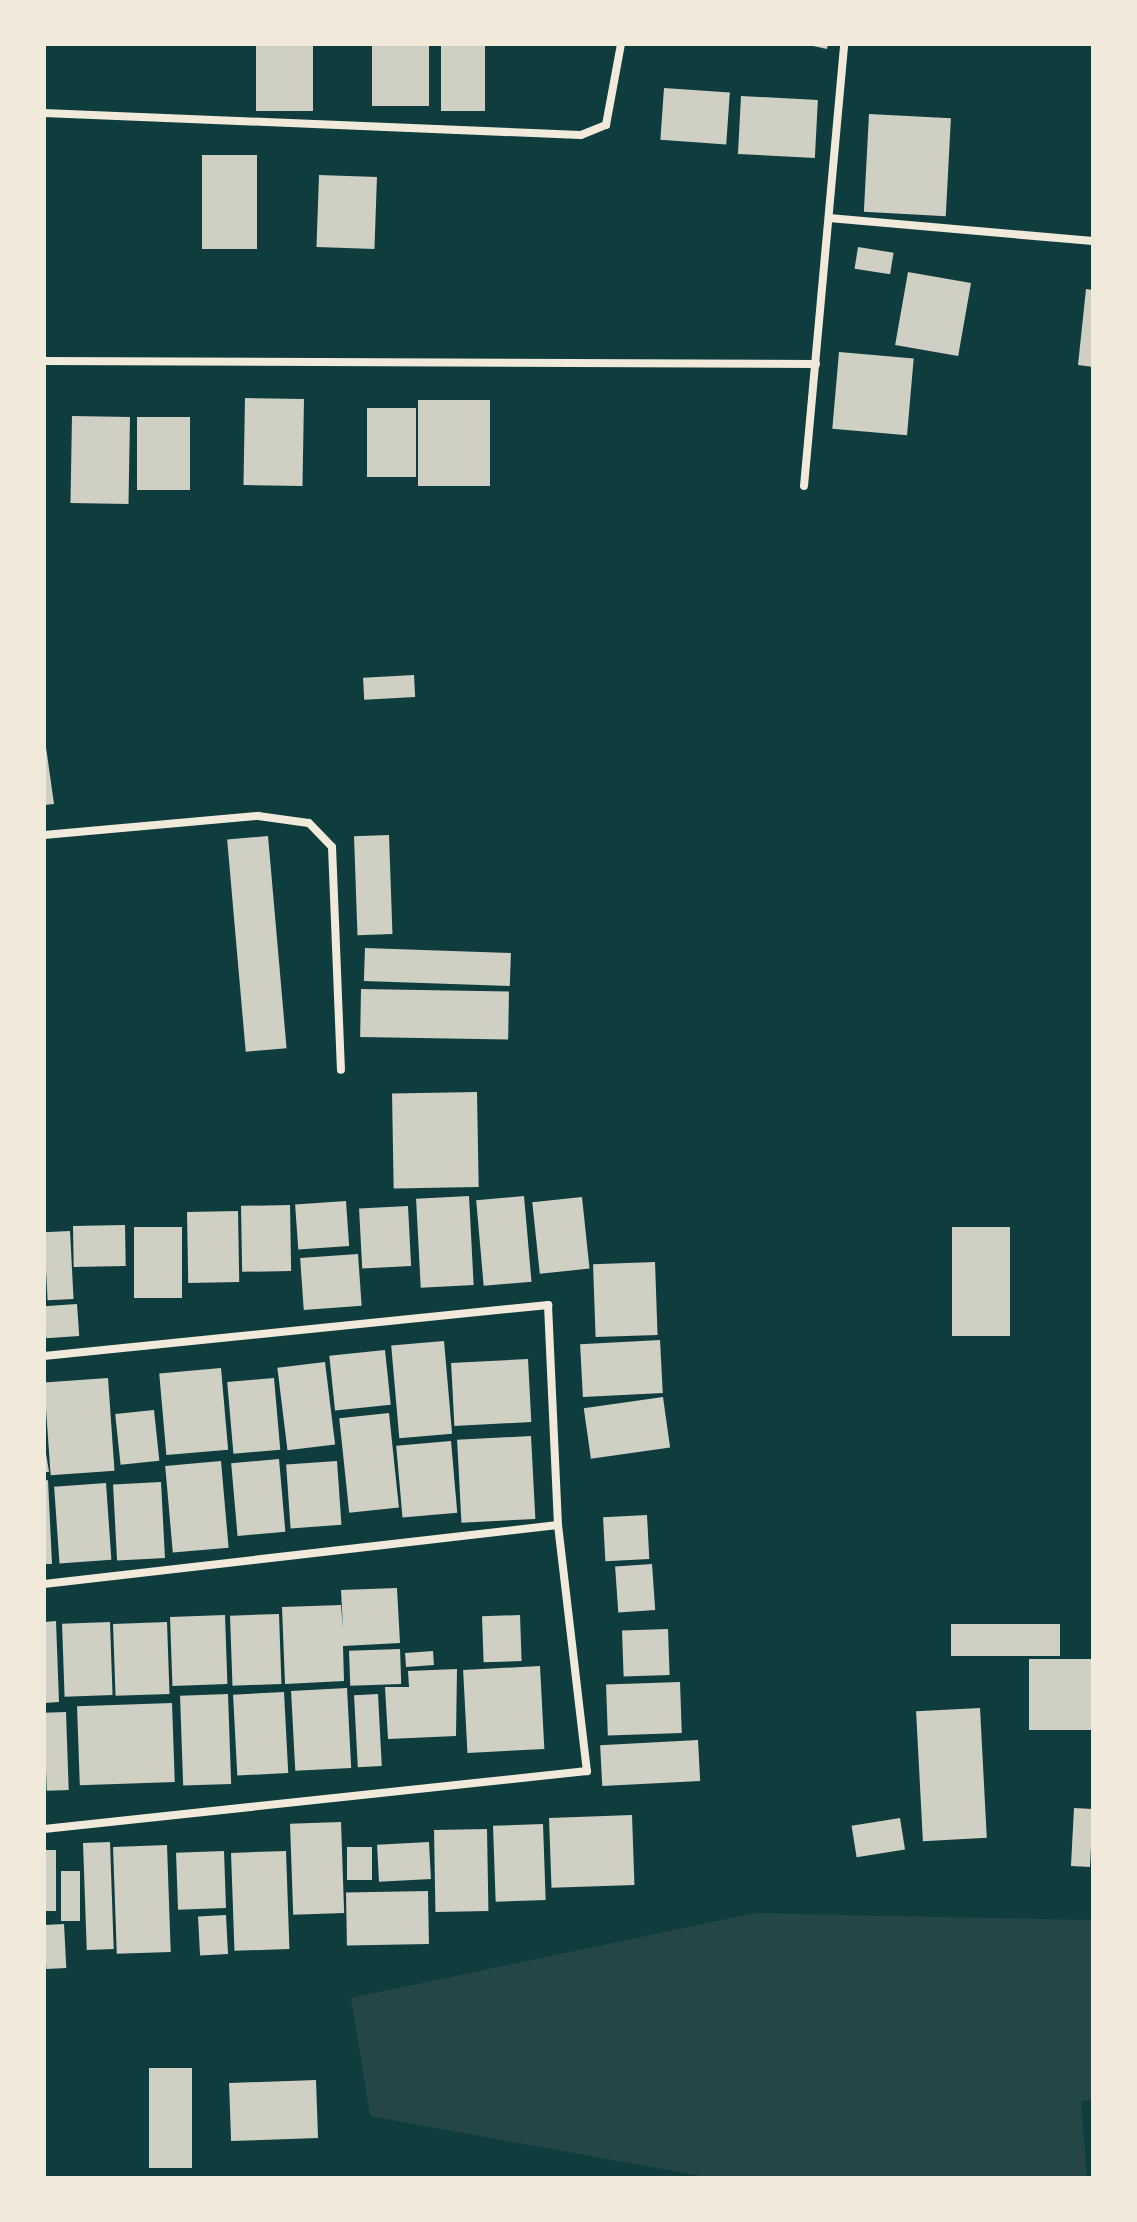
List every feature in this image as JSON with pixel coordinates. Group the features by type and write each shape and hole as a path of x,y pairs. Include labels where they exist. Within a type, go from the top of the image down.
{"street":[{"path":"44,113 581,135 606,125 621,44"},
{"path":"804,486 844,44"},
{"path":"829,218 1093,241"},
{"path":"44,361 816,364"},
{"path":"44,835 258,816 309,823 332,847 341,1070"},
{"path":"44,1356 548,1305 558,1525 584,1775 44,1829"},
{"path":"44,1584 558,1525"}],"shaded area":[{"path":"755,1913 1093,1920 1093,2100 1081,2101 1087,2178 712,2178 370,2116 351,1998"}],"building":[{"path":"256,44 313,44 313,111 256,111"},
{"path":"372,44 429,44 429,106 372,106"},
{"path":"441,44 485,44 485,111 441,111"},
{"path":"804,44 828,44 827,49"},
{"path":"664,88 730,93 726,144 660,140"},
{"path":"741,96 818,100 815,158 738,154"},
{"path":"869,114 951,118 946,216 864,212"},
{"path":"202,155 257,155 257,249 202,249"},
{"path":"319,175 377,177 374,249 316,247"},
{"path":"858,247 894,253 890,274 855,269"},
{"path":"908,272 971,283 958,356 895,345"},
{"path":"1086,289 1093,290 1093,367 1078,365"},
{"path":"839,352 914,359 907,435 832,429"},
{"path":"245,398 304,399 302,486 243,485"},
{"path":"418,400 490,400 490,486 418,486"},
{"path":"367,408 416,408 416,477 367,477"},
{"path":"72,416 130,417 128,504 70,503"},
{"path":"137,417 190,417 190,490 137,490"},
{"path":"414,675 415,697 364,700 363,678"},
{"path":"44,733 54,804 44,805"},
{"path":"389,835 392,934 357,935 354,836"},
{"path":"268,836 287,1048 246,1052 227,840"},
{"path":"365,948 511,953 510,986 364,981"},
{"path":"361,989 509,992 508,1040 360,1037"},
{"path":"477,1092 479,1187 394,1188 392,1093"},
{"path":"469,1196 474,1285 421,1288 416,1199"},
{"path":"524,1196 531,1282 484,1286 476,1200"},
{"path":"582,1197 590,1269 540,1274 532,1202"},
{"path":"346,1201 349,1246 298,1249 295,1205"},
{"path":"290,1205 291,1271 242,1272 241,1206"},
{"path":"408,1206 411,1266 362,1268 359,1209"},
{"path":"238,1211 239,1282 188,1283 187,1212"},
{"path":"125,1225 126,1266 74,1267 73,1226"},
{"path":"134,1227 182,1227 182,1298 134,1298"},
{"path":"952,1227 1010,1227 1010,1336 952,1336"},
{"path":"70,1231 74,1299 48,1300 44,1232"},
{"path":"358,1254 362,1306 304,1310 300,1258"},
{"path":"655,1262 658,1335 596,1337 593,1264"},
{"path":"77,1304 79,1336 46,1338 44,1306"},
{"path":"660,1340 663,1393 583,1397 580,1344"},
{"path":"444,1341 452,1434 399,1438 391,1346"},
{"path":"385,1350 391,1405 335,1411 329,1356"},
{"path":"528,1359 531,1422 454,1426 451,1363"},
{"path":"325,1362 335,1444 287,1450 277,1368"},
{"path":"221,1368 228,1450 166,1455 159,1373"},
{"path":"108,1378 114,1471 51,1475 44,1382"},
{"path":"274,1378 280,1450 233,1454 227,1382"},
{"path":"663,1397 670,1448 591,1459 584,1408"},
{"path":"154,1410 159,1461 121,1465 115,1414"},
{"path":"389,1413 399,1507 349,1513 339,1418"},
{"path":"531,1436 535,1519 461,1523 457,1440"},
{"path":"44,1441 49,1472 44,1472"},
{"path":"451,1441 457,1513 402,1518 396,1446"},
{"path":"279,1459 285,1532 238,1536 231,1463"},
{"path":"221,1461 229,1548 173,1553 165,1466"},
{"path":"337,1461 341,1525 291,1528 286,1465"},
{"path":"48,1480 52,1564 44,1564 44,1481"},
{"path":"161,1482 165,1558 117,1560 113,1485"},
{"path":"106,1483 111,1560 59,1563 54,1487"},
{"path":"647,1515 649,1559 605,1561 603,1517"},
{"path":"652,1564 655,1610 618,1612 615,1567"},
{"path":"397,1588 400,1643 343,1646 344,1681 285,1684 282,1607 341,1605 343,1629 341,1590"},
{"path":"279,1614 281,1684 232,1686 230,1616"},
{"path":"225,1615 227,1684 172,1686 170,1617"},
{"path":"520,1615 522,1661 484,1662 482,1616"},
{"path":"56,1621 59,1702 44,1703 44,1622"},
{"path":"110,1622 113,1695 65,1697 62,1624"},
{"path":"167,1622 170,1694 116,1696 113,1624"},
{"path":"951,1624 1060,1624 1060,1656 951,1656"},
{"path":"668,1629 670,1675 624,1677 622,1631"},
{"path":"400,1649 401,1684 350,1686 349,1651"},
{"path":"433,1651 434,1665 406,1667 405,1653"},
{"path":"1029,1659 1093,1659 1093,1730 1029,1730"},
{"path":"540,1666 544,1749 467,1753 463,1670"},
{"path":"457,1669 456,1736 388,1739 385,1687 409,1687 408,1671"},
{"path":"680,1682 682,1733 608,1736 606,1685"},
{"path":"347,1688 351,1768 295,1771 291,1691"},
{"path":"284,1692 288,1773 237,1776 233,1695"},
{"path":"228,1694 231,1784 183,1786 180,1696"},
{"path":"378,1694 382,1766 358,1767 354,1695"},
{"path":"172,1703 175,1782 80,1785 77,1706"},
{"path":"980,1708 987,1838 923,1841 916,1711"},
{"path":"66,1712 69,1790 47,1791 44,1713"},
{"path":"698,1740 700,1781 602,1786 600,1745"},
{"path":"1074,1808 1093,1809 1090,1867 1071,1866"},
{"path":"632,1815 634,1885 551,1888 549,1818"},
{"path":"900,1818 905,1850 857,1857 852,1826"},
{"path":"341,1822 344,1913 293,1915 290,1824"},
{"path":"543,1824 546,1900 496,1902 493,1826"},
{"path":"487,1829 488,1911 435,1912 434,1830"},
{"path":"110,1842 114,1949 87,1950 83,1843"},
{"path":"429,1842 431,1879 379,1882 377,1845"},
{"path":"167,1845 171,1952 117,1954 113,1847"},
{"path":"347,1847 372,1847 372,1880 347,1880"},
{"path":"44,1850 56,1850 56,1911 44,1911"},
{"path":"224,1851 226,1908 178,1910 176,1853"},
{"path":"286,1851 289,1949 234,1951 231,1853"},
{"path":"61,1871 80,1871 80,1921 61,1921"},
{"path":"428,1891 429,1944 347,1945 346,1892"},
{"path":"226,1915 228,1954 200,1955 198,1916"},
{"path":"64,1924 66,1968 46,1969 44,1925"},
{"path":"149,2068 192,2068 192,2168 149,2168"},
{"path":"316,2080 318,2138 231,2141 229,2083"}]}
